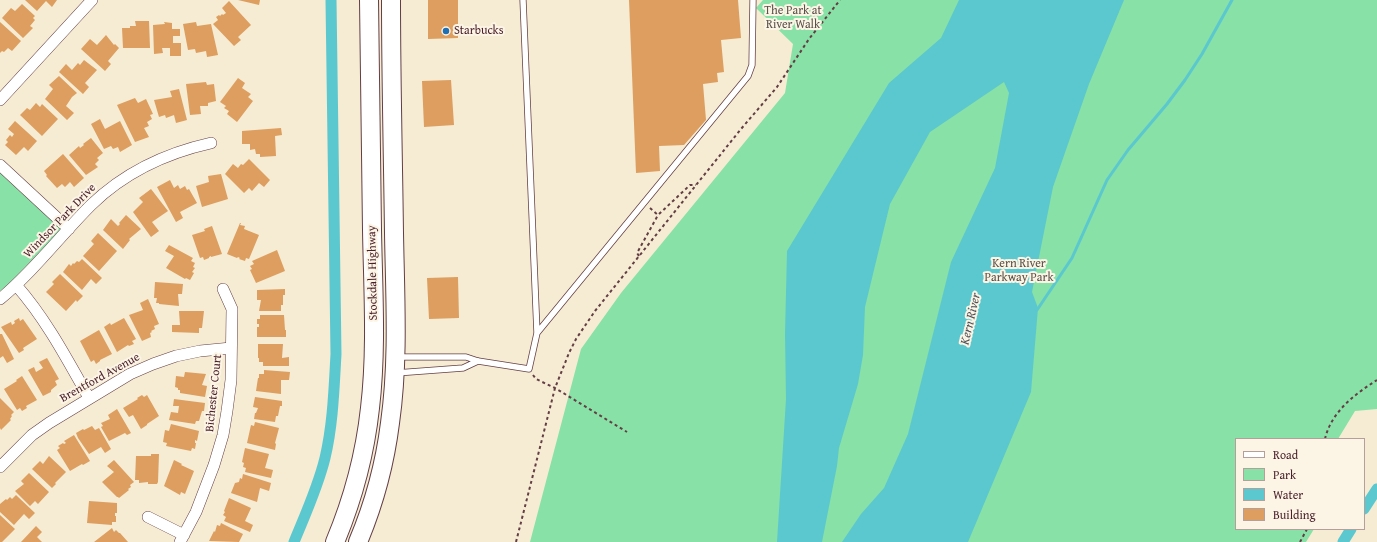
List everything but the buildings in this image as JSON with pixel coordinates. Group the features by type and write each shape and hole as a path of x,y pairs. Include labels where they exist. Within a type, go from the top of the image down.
{"main road":[{"name":"Stockdale Highway","path":"335,542 353,492 362,460 372,388 373,322 370,0"},
{"path":"380,0 382,52 384,56 391,59"},
{"name":"Stockdale Highway","path":"358,542 372,505 384,459 390,422 394,365 391,0"}],"street":[{"path":"0,100 92,0"},
{"name":"Windsor Park Drive","path":"0,299 16,285 92,205 110,189 129,175 150,163 173,154 211,143"},
{"path":"0,165 69,228"},
{"path":"16,285 40,315 89,398"},
{"name":"Bichester Court","path":"182,539 206,489 223,435 231,380 232,309 222,289"},
{"name":"Brentford Avenue","path":"0,467 32,435 89,398 130,374 152,364 176,356 200,351 232,348"},
{"path":"148,517 182,539"}],"lane":[{"path":"394,365 466,357 478,362 529,369 537,333 523,0"},
{"path":"537,333 748,76 752,65 753,0"},
{"path":"394,365 463,368 478,362"}],"path":[{"path":"516,542 555,388 576,339 595,311 777,86 809,39 840,0"},
{"path":"639,256 637,253 658,215 690,185 697,185"},
{"path":"644,203 658,215"},
{"path":"529,369 536,379 555,388 627,432"},
{"path":"1324,438 1327,428 1340,410 1359,391 1377,380"},
{"path":"1300,542 1306,530"}],"green space":[{"name":"Kern River Parkway Park","path":"763,0 1377,0 1377,409 1355,411 1339,438 1235,438 1235,530 1313,530 1306,542 530,542 581,349 621,293 785,93 793,44 756,8"},
{"path":"0,171 62,229 6,287 0,291"}],"water":[{"name":"Kern River","path":"959,0 1124,0 1089,84 1053,187 1032,292 1038,308 1031,392 968,542 842,542 861,514 884,488 908,434 951,262 995,168 1009,93 1004,82 930,132 890,204 865,307 863,355 858,384 839,448 837,466 822,542 777,542 786,399 785,334 787,251 889,83 941,38"}],"waterway":[{"path":"294,542 319,480 325,458 330,432 334,393 336,354 331,0"},
{"path":"1037,310 1072,258 1107,180 1128,150 1185,80 1202,54 1232,0"},
{"path":"1365,507 1377,489"},
{"path":"1343,542 1350,530"}],"place":[{"name":"Starbucks","path":"446,31"}],"park label":[{"name":"The Park at River Walk","path":"793,18"}]}
